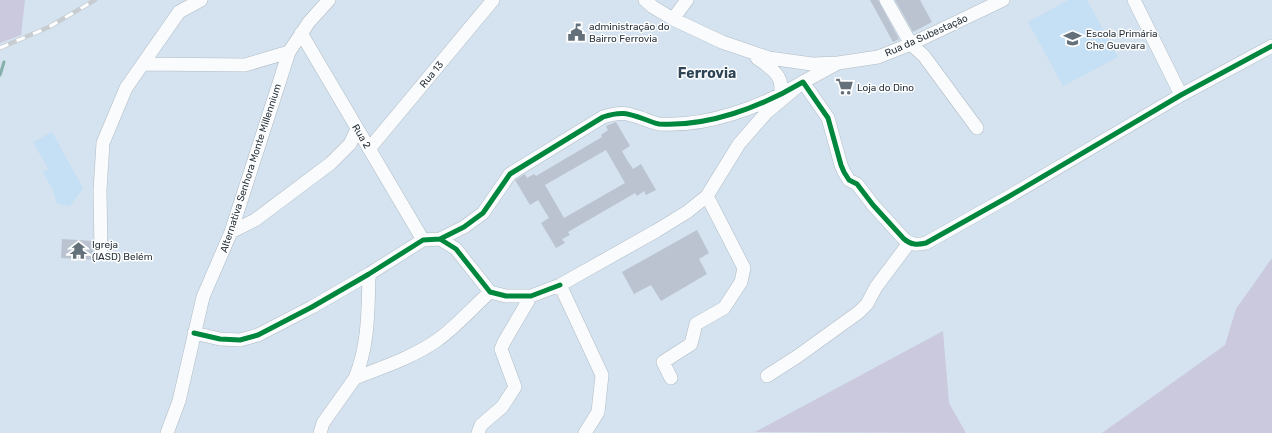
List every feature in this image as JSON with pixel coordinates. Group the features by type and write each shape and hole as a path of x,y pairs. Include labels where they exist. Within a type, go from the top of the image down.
{"street":[{"path":"101,252 100,190 103,143 126,88 179,12 201,0"},
{"name":"Alternativa Senhora Monte Millennium","path":"167,433 179,400 203,298 231,232 289,52 309,22 328,0"},
{"name":"Rua 13","path":"369,149 493,0"},
{"name":"Rua da Subestação","path":"645,0 653,7 673,19 722,42 748,52 769,58 812,64 838,63 878,57 911,44 978,5 1003,0"},
{"path":"673,19 687,0"},
{"path":"886,0 911,44 924,56 977,128"},
{"path":"1134,0 1181,94"},
{"name":"Rua 2","path":"301,33 423,240"},
{"path":"802,82 828,118 844,172 849,180 857,184 873,205 904,239 909,243 918,244 926,243 1049,173 1181,94 1272,46"},
{"path":"144,64 245,65 289,52"},
{"path":"748,52 772,68 777,74 782,87 780,95"},
{"path":"194,333 220,339 240,340 258,336 369,274 423,240 440,239 464,227 482,213 510,174 603,117 617,113 631,114 656,124 683,124 709,120 758,105 780,95 838,63"},
{"path":"440,239 456,249 490,292 506,296 531,296 560,285 662,227 686,212 707,196 739,144 766,113 802,82"},
{"path":"231,232 255,220 331,163 350,144 357,129"},
{"path":"671,378 663,362 691,344 696,324 724,308 741,282 744,268 707,196"},
{"path":"767,376 798,356 859,312 909,243"},
{"path":"320,433 323,423 355,378 358,371 366,337 369,274"},
{"path":"560,285 602,375 598,412 585,433"},
{"path":"355,378 410,357 434,342 490,292"},
{"path":"478,433 481,425 502,407 515,388 501,349 531,296"}],"shaded area":[{"path":"0,0 25,0 21,35 0,43"},
{"name":"Escola Primária Che Guevara","path":"1068,0 1087,0 1118,57 1063,86 1028,22"},
{"path":"52,132 83,188 70,206 57,204 53,190 43,172 48,169 33,142"},
{"path":"1272,258 1272,433 1102,433 1225,345 1236,309"},
{"path":"943,331 949,403 966,433 755,432"}],"building":[{"path":"870,0 878,0 899,39 893,42"},
{"path":"895,0 920,0 932,22 913,32"},
{"path":"616,122 630,146 622,151 627,160 633,169 641,164 656,190 646,195 644,191 637,196 635,193 568,232 570,235 562,239 565,243 556,248 541,223 549,218 538,200 530,205 515,180 525,174 527,178 534,174 536,176 602,137 601,135 608,130 606,126","holes":["606,150 625,183 564,218 545,185"]},
{"path":"697,230 709,253 699,259 707,274 661,301 651,285 634,294 622,272"},
{"name":"Igreja (IASD) Belém","path":"62,239 93,241 93,253 96,260 61,258"}],"waterway":[{"path":"0,75 4,62"}],"railway":[{"path":"0,48 49,27 95,0"}],"cycle path":[{"path":"440,239 464,227 483,213 510,174 603,117 615,114 633,115 659,124 678,124 715,119 734,114 770,100 803,82 828,118 841,165 849,180 857,184 873,205 904,239 914,244 926,243 1008,197 1181,95 1272,46"},
{"path":"194,333 220,339 240,340 258,335 312,307 369,274 423,240 440,239 456,249 490,292 506,296 531,296 560,285"}],"place":[{"name":"administração do Bairro Ferrovia","path":"576,32"},
{"name":"Escola Primária Che Guevara","path":"1073,39"},
{"name":"Loja do Dino","path":"844,87"},
{"name":"Igreja (IASD) Belém","path":"79,250"}],"district":[{"name":"Ferrovia","path":"707,73"}]}
